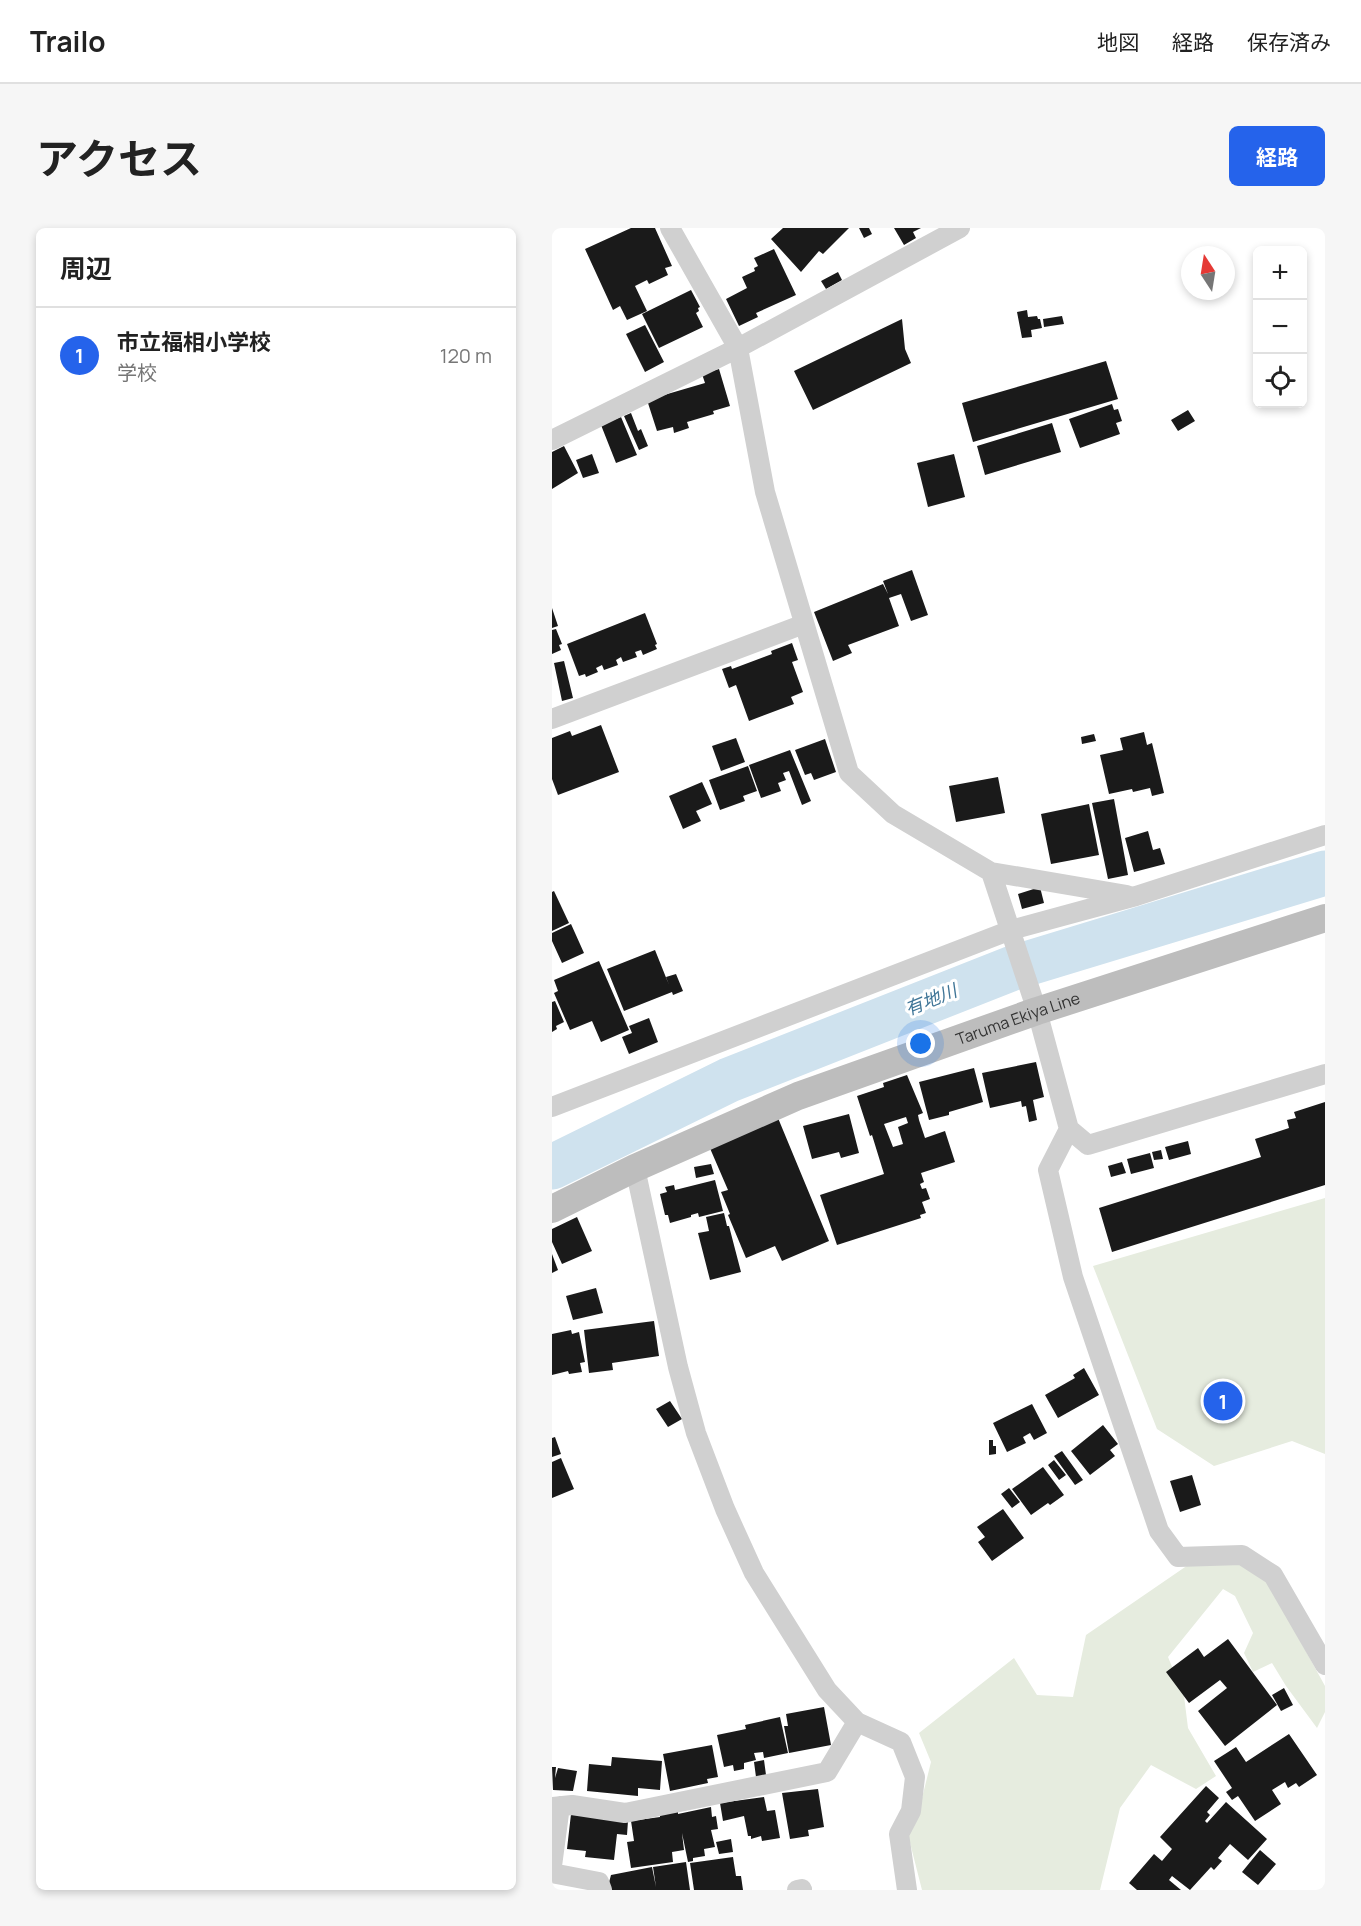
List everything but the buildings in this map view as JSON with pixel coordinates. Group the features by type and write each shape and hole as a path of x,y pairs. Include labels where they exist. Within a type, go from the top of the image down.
{"main road":[{"name":"Taruma Ekiya Line","path":"552,1209 635,1168 798,1096 1037,1011 1325,918"}],"street":[{"path":"552,440 738,348 960,228"},
{"path":"674,230 738,348 765,492 849,773 893,814 991,872 1136,896"},
{"path":"552,719 804,624"},
{"path":"552,1107 1011,930 1136,896 1325,835"},
{"path":"991,872 1037,1011 1069,1129 1088,1145 1325,1074"},
{"path":"1069,1129 1048,1170 1073,1277 1159,1531 1178,1557 1242,1555 1273,1575 1325,1665"},
{"path":"635,1168 678,1367 696,1433 724,1509 754,1573 827,1689 857,1722 901,1742 915,1776 911,1811 899,1834 908,1890"},
{"path":"552,1866 556,1807 572,1805 625,1813 827,1772 857,1722"},
{"path":"552,1873 599,1882 602,1890"}],"shaded area":[{"path":"1325,1198 1325,1454 1292,1441 1214,1466 1157,1429 1093,1266"},
{"path":"1236,1561 1263,1573 1325,1686 1325,1712 1317,1728 1272,1663 1253,1672 1244,1653 1253,1633 1235,1596 1223,1589 1168,1657 1184,1696 1188,1728 1216,1776 1196,1789 1151,1765 1120,1808 1100,1890 922,1890 907,1831 921,1802 931,1762 919,1733 1014,1658 1037,1695 1073,1697 1086,1635 1188,1565"}],"waterway":[{"name":"有地川","path":"552,1167 729,1080 1013,968 1325,873"}],"place":[{"name":"市立福相小学校","path":"1223,1401"}]}
